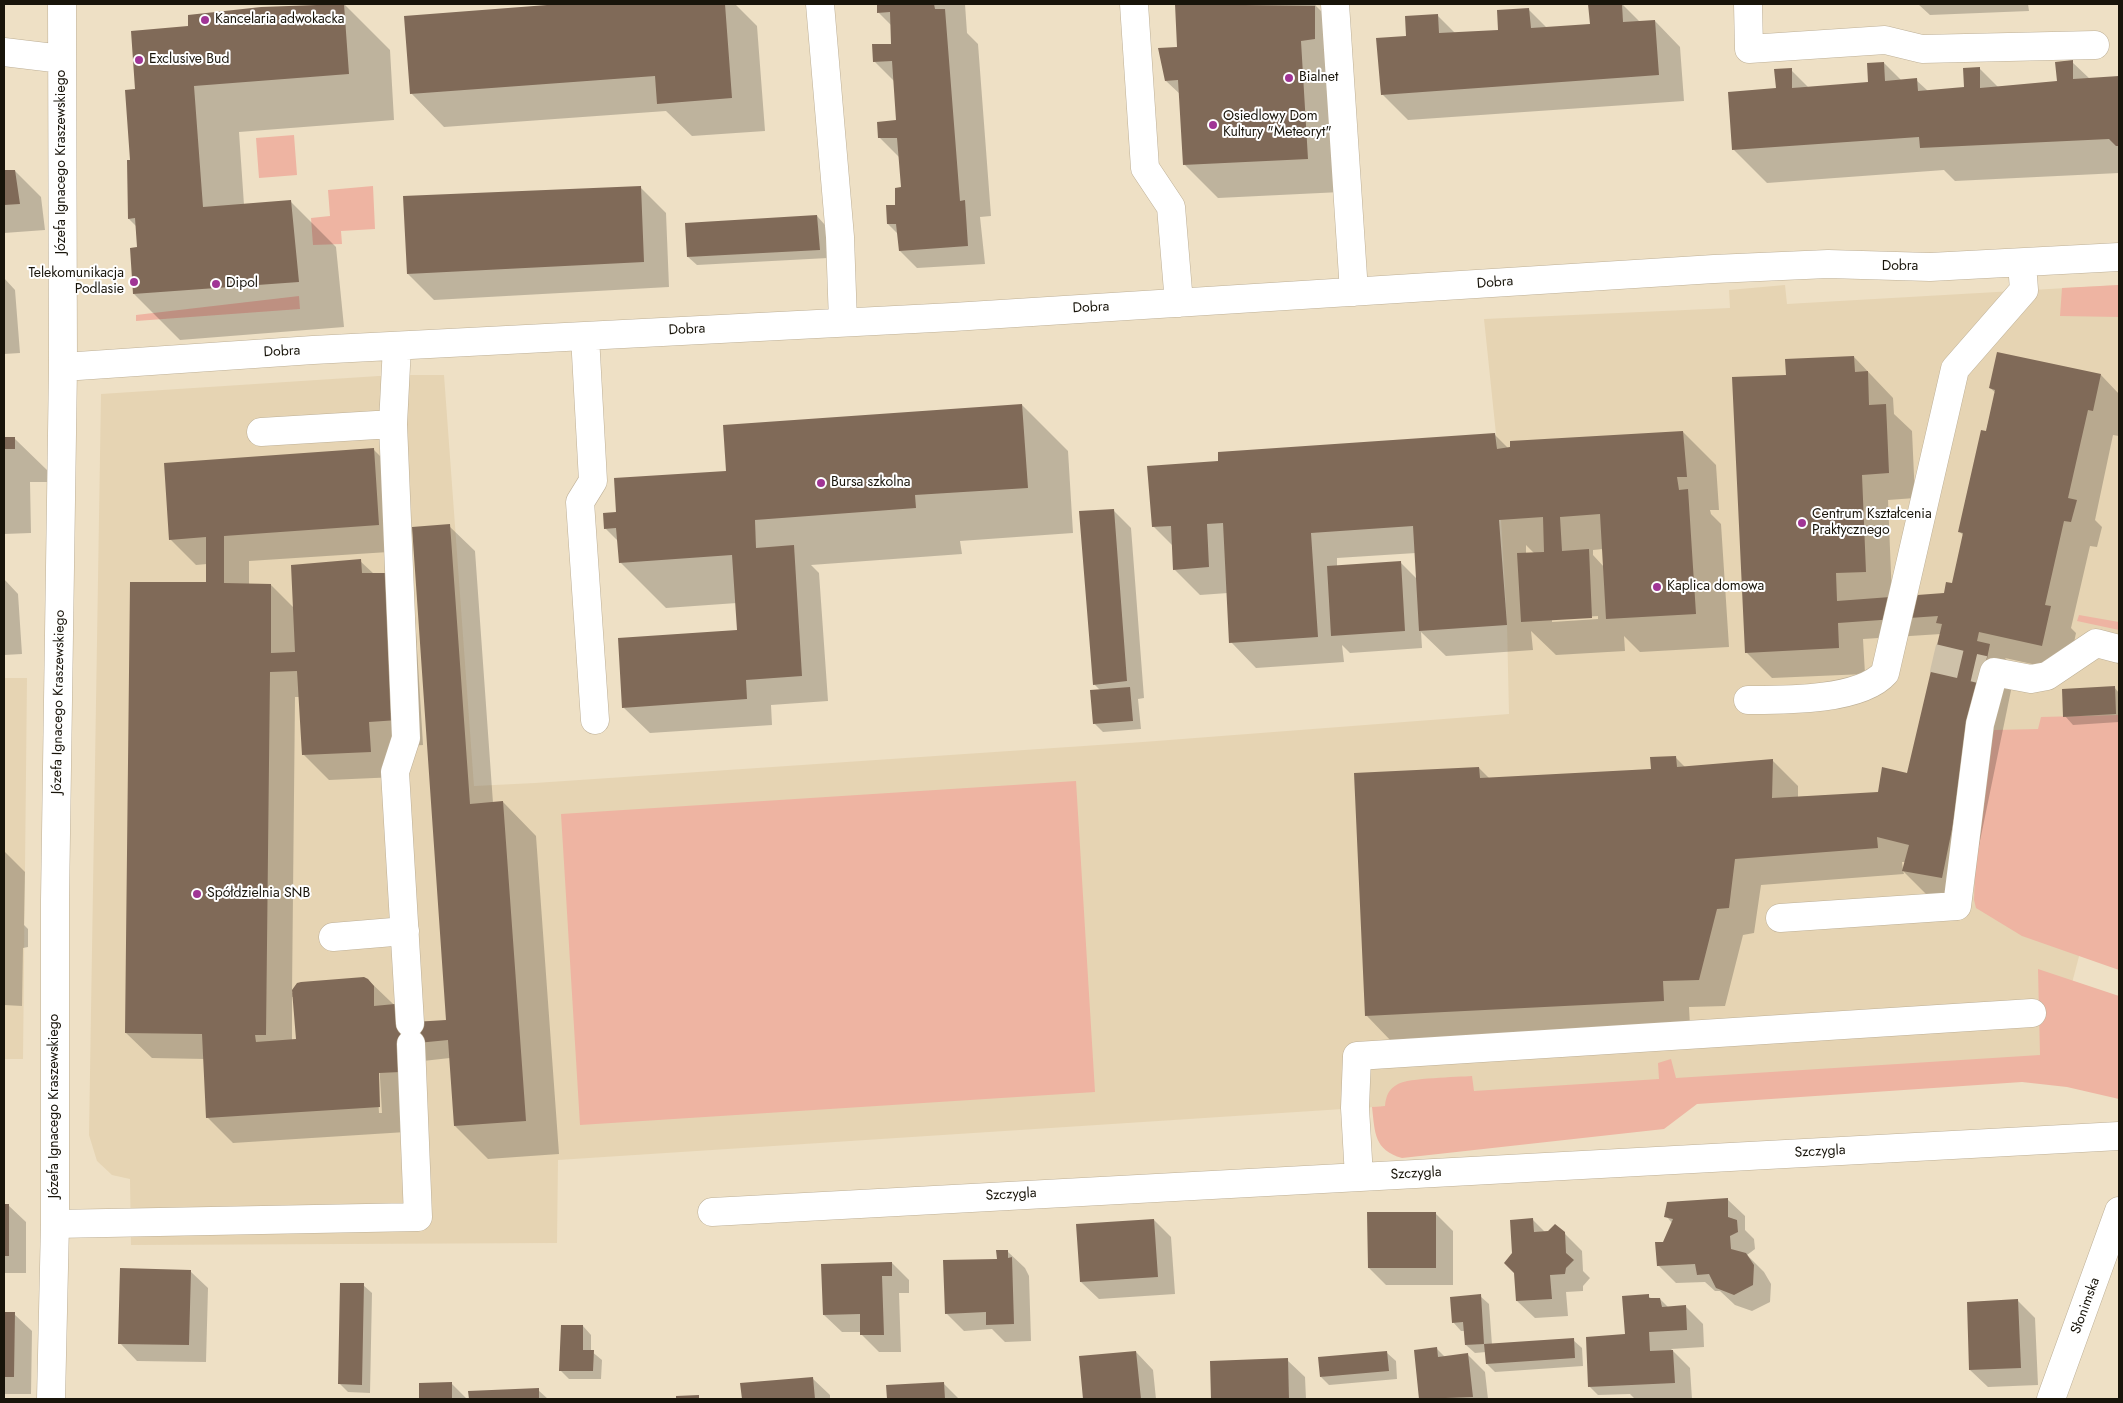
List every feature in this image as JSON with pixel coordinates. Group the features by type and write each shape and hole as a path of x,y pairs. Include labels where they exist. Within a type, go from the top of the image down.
{"street":[{"name":"Józefa Ignacego Kraszewskiego","path":"50,1399 54,1224 55,910 63,367 62,4"},
{"path":"820,4 840,237 842,322"},
{"path":"1134,4 1144,168 1171,207 1179,303"},
{"path":"1335,4 1354,292"},
{"path":"1748,4 1749,49 1885,40 1922,49 2095,45"},
{"path":"4,52 62,59"},
{"name":"Dobra","path":"63,367 397,346 1179,303 1828,264 1930,267 2119,256"},
{"path":"1748,700 1799,700 1859,689 1871,685 1885,673 1955,369 2024,290 2022,262"},
{"path":"585,336 593,480 580,502 595,720"},
{"path":"54,1224 418,1217 411,1033 395,772 406,738 394,424 397,346"},
{"path":"261,432 394,424"},
{"path":"1780,918 1957,906 1980,724 1989,671 2031,679 2047,676 2096,643 2119,649"},
{"path":"333,937 405,931"},
{"path":"1359,1177 1355,1108 1357,1056 2032,1014"},
{"name":"Szczygla","path":"712,1212 2119,1136"},
{"name":"Słonimska","path":"2052,1399 2119,1211"}],"shaded area":[{"path":"294,135 297,175 259,178 256,138"},
{"path":"373,186 375,229 341,231 342,244 313,245 311,218 330,216 328,190"},
{"path":"1785,285 1787,304 2119,285 2119,804 2051,1063 558,1160 557,1243 131,1245 130,1179 112,1175 97,1161 89,1135 101,394 394,375 444,375 474,786 535,783 1143,742 1509,714 1507,624 1496,434 1484,319 1730,308 1729,290"},
{"path":"2119,285 2119,317 2060,316 2062,288"},
{"path":"299,296 300,309 136,321 136,315"},
{"path":"2079,615 2119,622 2119,630 2077,621"},
{"path":"4,678 27,678 23,1059 4,1059"},
{"path":"2119,715 2119,970 2022,936 1976,908 1974,900 1978,795 1994,730 2038,729 2041,717"},
{"path":"1076,781 1095,1092 580,1125 561,814"},
{"path":"2038,969 2119,996 2119,1099 2067,1087 2022,1082 1697,1104 1664,1129 1402,1158 1386,1150 1381,1145 1375,1132 1372,1107 1385,1106 1388,1093 1398,1084 1422,1079 1472,1076 1474,1091 1659,1079 1658,1063 1671,1059 1676,1078 2040,1055"}],"building":[{"path":"344,4 349,74 194,86 203,207 291,200 299,282 133,294 130,248 137,247 135,218 128,219 127,160 130,160 125,90 135,89 131,31 188,26 188,15 261,7"},
{"path":"560,4 725,4 732,98 657,104 655,76 410,94 404,16"},
{"path":"877,4 934,4 935,9 945,9 960,201 965,200 968,246 899,251 896,224 887,224 886,205 895,205 895,188 901,187 897,138 878,138 877,122 896,120 892,61 873,62 872,44 891,44 890,12 877,13"},
{"path":"1175,4 1315,6 1315,39 1301,41 1308,159 1183,165 1178,80 1165,81 1158,48 1177,47"},
{"path":"1588,4 1622,4 1623,22 1655,20 1659,75 1381,95 1376,38 1406,36 1405,16 1438,14 1439,33 1498,30 1497,10 1529,8 1531,28 1590,24"},
{"path":"2073,60 2073,79 2119,76 2119,146 2116,146 2109,139 1920,148 1919,137 1732,150 1728,92 1776,88 1774,69 1792,68 1792,88 1868,82 1867,63 1884,62 1885,81 1917,78 1918,91 1964,87 1963,68 1980,67 1980,88 2057,81 2055,62"},
{"path":"4,170 15,170 20,204 4,205"},
{"path":"641,186 644,262 407,274 403,196"},
{"path":"817,215 820,250 687,257 685,223"},
{"path":"1997,352 2101,374 2093,411 2088,410 2068,498 2077,500 2071,522 2064,521 2045,605 2051,606 2042,646 1979,632 1977,641 1990,644 1942,878 1902,871 1909,845 1877,837 1878,848 1735,859 1729,908 1717,909 1699,980 1663,981 1664,1001 1365,1016 1354,773 1479,767 1480,778 1651,769 1650,757 1676,756 1677,767 1773,759 1772,798 1878,792 1882,767 1907,773 1942,624 1936,623 1938,616 1838,623 1839,648 1745,653 1732,377 1786,375 1785,359 1854,356 1855,372 1868,371 1869,405 1886,404 1889,473 1862,475 1866,572 1836,573 1837,601 1944,593 1946,582 1952,583 1963,533 1958,532 1981,430 1986,431 1995,390 1989,388"},
{"name":"Bursa szkolna","path":"1022,404 1028,488 915,495 916,508 755,520 756,548 794,545 802,676 746,680 747,699 622,708 618,638 737,630 732,555 619,563 616,528 604,529 603,513 616,512 614,478 726,471 723,425"},
{"path":"1683,431 1687,477 1677,477 1679,490 1688,489 1696,614 1606,619 1600,514 1560,517 1562,551 1589,549 1592,618 1521,622 1517,553 1544,552 1543,517 1499,520 1507,625 1419,631 1413,526 1311,533 1318,637 1229,643 1223,523 1207,524 1209,567 1173,570 1171,526 1152,527 1147,466 1218,461 1218,452 1495,433 1497,449 1510,447 1510,441"},
{"path":"4,437 15,437 15,449 4,449"},
{"name":"Spółdzielnia SNB","path":"374,448 379,525 224,536 224,583 271,584 271,653 295,652 291,565 361,559 362,573 389,573 398,720 369,722 371,752 302,755 297,671 270,672 266,1035 255,1035 256,1042 296,1039 292,990 297,983 301,982 364,977 374,986 374,1006 395,1004 398,1023 446,1020 412,527 450,524 470,804 503,801 526,1121 454,1126 448,1040 397,1045 400,1072 379,1073 380,1107 206,1118 202,1034 125,1033 130,582 206,582 206,537 169,540 164,463"},
{"path":"1114,509 1127,681 1093,685 1079,511"},
{"path":"1401,561 1405,631 1331,636 1327,566"},
{"path":"2115,686 2116,714 2063,717 2062,689"},
{"path":"1130,687 1133,721 1093,724 1090,690"},
{"path":"1728,1198 1728,1217 1737,1220 1738,1232 1730,1236 1731,1249 1746,1253 1754,1265 1753,1285 1734,1295 1716,1288 1709,1274 1697,1275 1695,1264 1657,1266 1655,1242 1663,1242 1673,1219 1664,1217 1667,1202"},
{"path":"4,1204 9,1204 9,1256 4,1256"},
{"path":"1367,1212 1436,1212 1436,1268 1368,1268"},
{"path":"1533,1218 1534,1232 1548,1231 1555,1224 1565,1232 1566,1253 1574,1260 1566,1268 1565,1274 1550,1275 1552,1299 1516,1301 1514,1273 1504,1263 1512,1253 1510,1220"},
{"path":"1154,1219 1158,1277 1080,1282 1076,1224"},
{"path":"996,1250 1008,1250 1008,1258 1012,1257 1014,1324 986,1325 986,1312 945,1314 943,1260 997,1259"},
{"path":"892,1262 892,1276 882,1276 884,1335 860,1335 860,1314 823,1315 821,1264"},
{"path":"120,1268 191,1270 189,1345 118,1344"},
{"path":"340,1283 364,1283 362,1385 338,1384"},
{"path":"1481,1294 1484,1344 1465,1345 1463,1322 1452,1323 1450,1297"},
{"path":"1649,1294 1649,1298 1660,1298 1662,1307 1686,1305 1687,1330 1649,1332 1650,1351 1673,1350 1675,1383 1588,1387 1586,1337 1625,1334 1622,1296"},
{"path":"2018,1299 2021,1368 1969,1370 1967,1302"},
{"path":"4,1312 15,1312 14,1377 4,1377"},
{"path":"561,1325 583,1325 583,1350 594,1350 593,1371 559,1371"},
{"path":"1574,1338 1575,1358 1486,1364 1484,1344"},
{"path":"1437,1347 1438,1357 1468,1353 1473,1397 1419,1399 1414,1350"},
{"path":"1136,1351 1141,1399 1083,1399 1079,1356"},
{"path":"1387,1351 1389,1371 1320,1377 1318,1357"},
{"path":"1288,1358 1289,1399 1211,1399 1210,1361"},
{"path":"813,1377 815,1399 742,1399 740,1383"},
{"path":"452,1382 452,1399 419,1399 419,1383"},
{"path":"944,1382 945,1399 887,1399 886,1385"},
{"path":"539,1388 539,1399 469,1399 468,1391"},
{"path":"699,1395 699,1399 676,1399 676,1396"}],"tunnel":[{"path":"1933,658 1984,670"}],"place":[{"name":"Kancelaria adwokacka","path":"205,20"},
{"name":"Exclusive Bud","path":"139,60"},
{"name":"Bialnet","path":"1289,78"},
{"name":"Osiedlowy Dom Kultury \"Meteoryt\"","path":"1213,125"},
{"name":"Telekomunikacja Podlasie","path":"134,282"},
{"name":"Dipol","path":"216,284"},
{"name":"Bursa szkolna","path":"821,483"},
{"name":"Centrum Kształcenia Praktycznego","path":"1802,523"},
{"name":"Kaplica domowa","path":"1657,587"},
{"name":"Spółdzielnia SNB","path":"197,894"}]}
